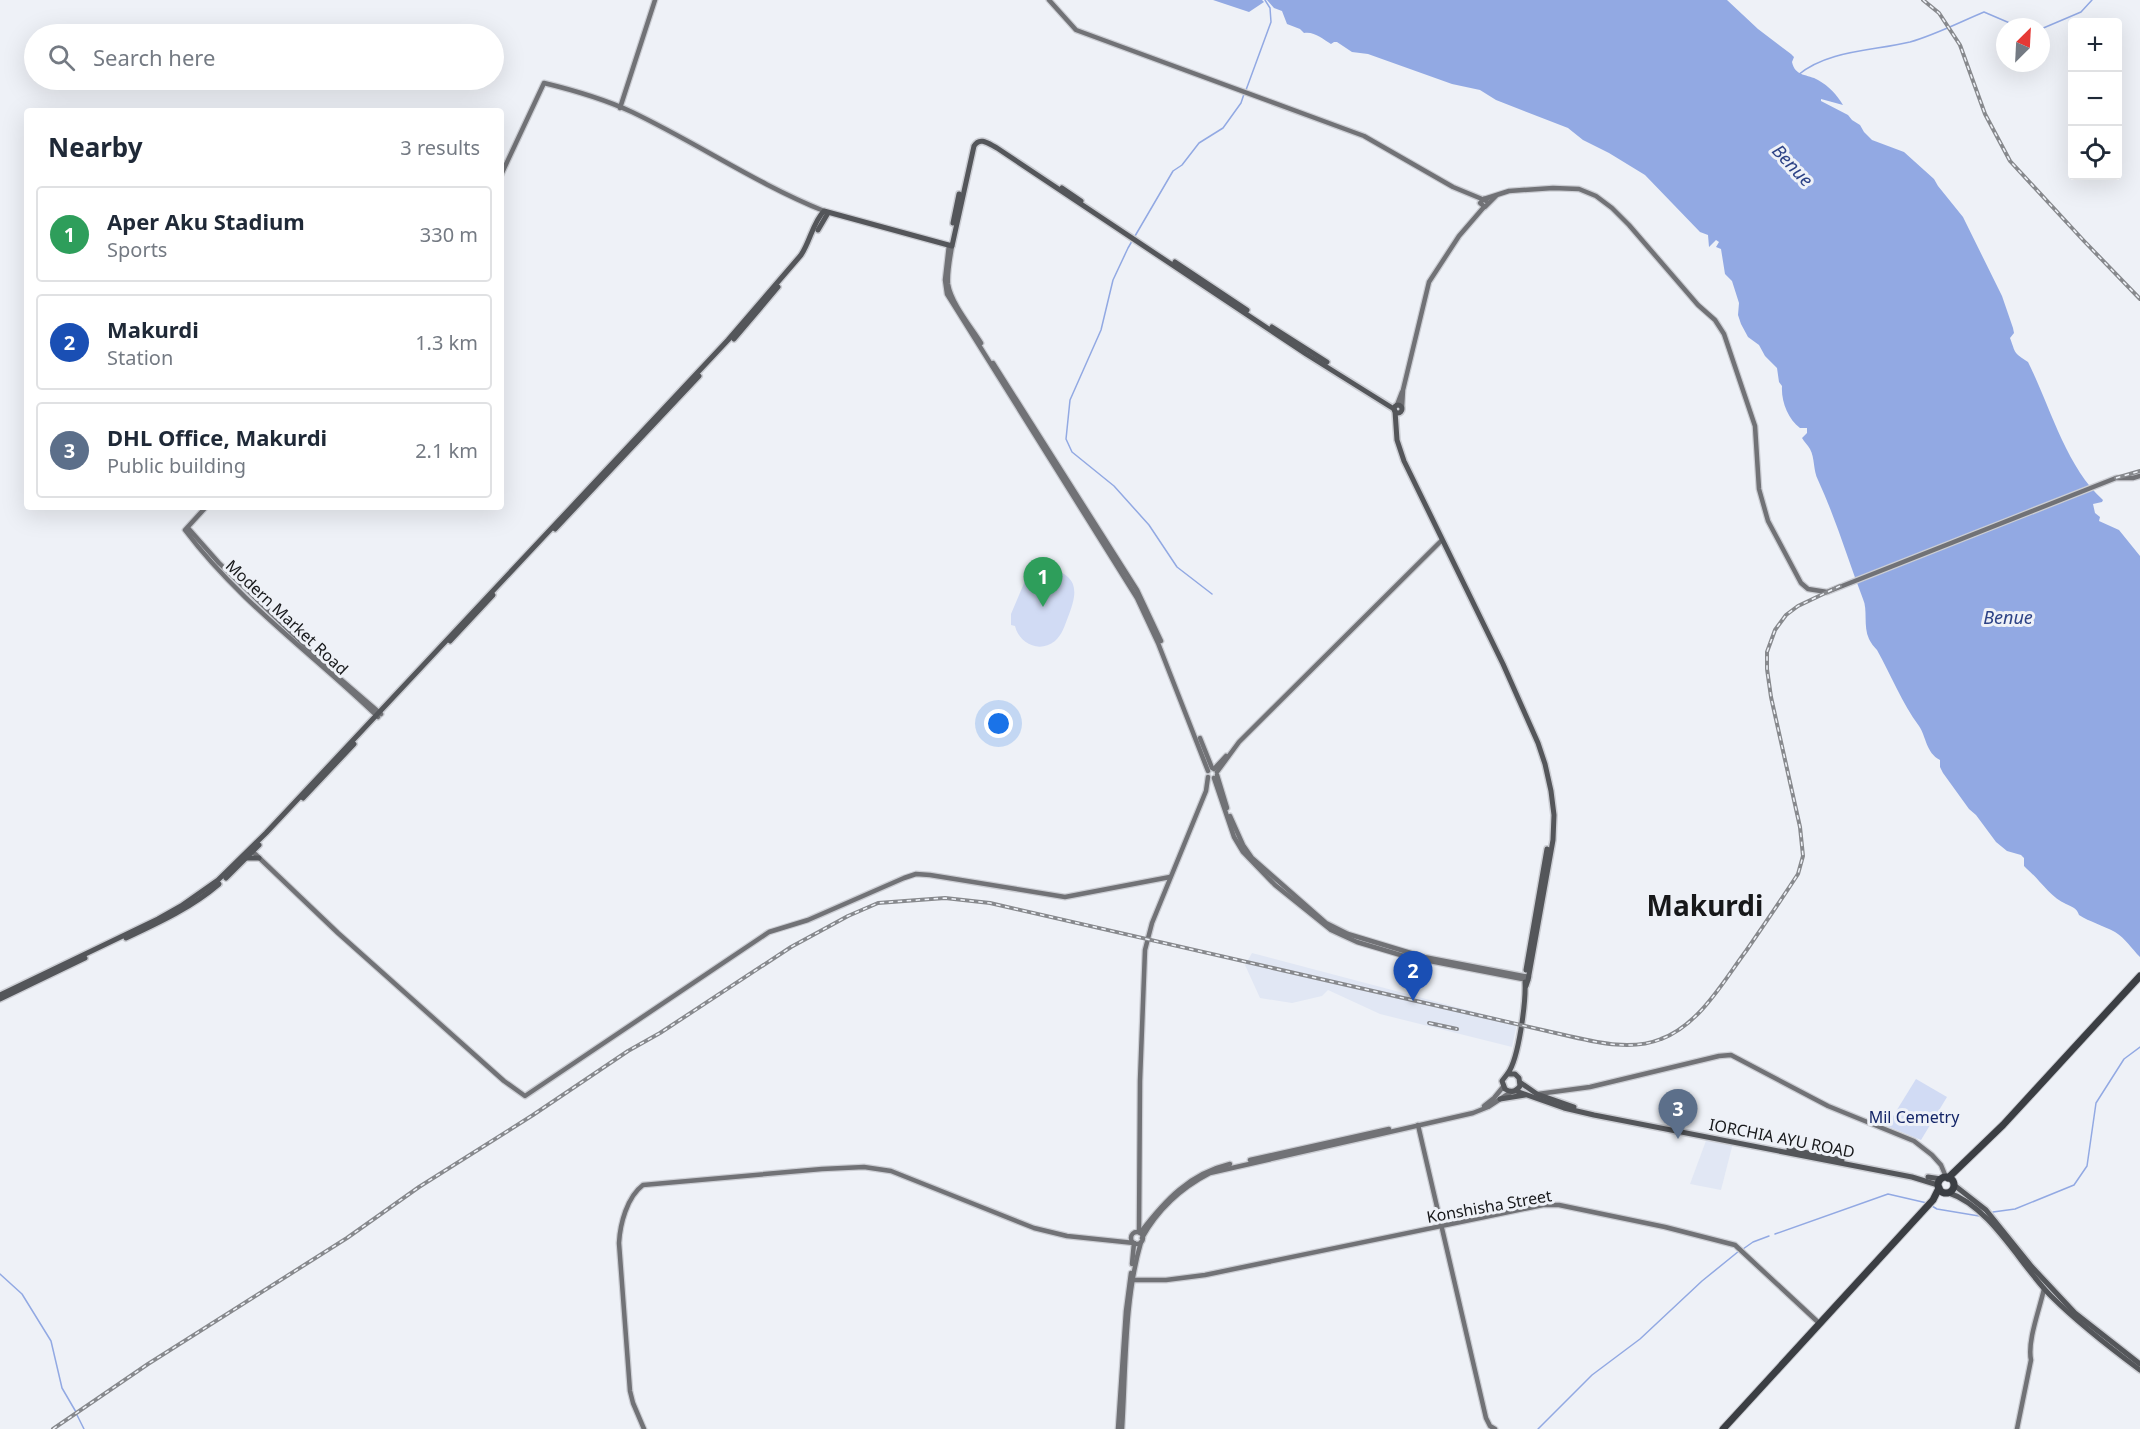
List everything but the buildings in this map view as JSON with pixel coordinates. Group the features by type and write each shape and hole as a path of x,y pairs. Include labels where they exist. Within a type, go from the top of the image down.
{"highway":[{"path":"1723,1429 2140,974"}],"main road":[{"path":"826,212 950,245 956,208 972,143 984,137 1280,334 1397,408 1395,430 1404,461 1503,664 1538,743 1551,791 1554,815 1552,831 1515,1058 1503,1081 1503,1087 1513,1091 1521,1083"},
{"path":"0,997 182,906 218,880 251,851 728,340 801,255 810,241 819,218 826,212"},
{"path":"377,715 743,329 804,255 826,212"},
{"path":"377,715 373,714 371,708 387,704"},
{"path":"0,997 178,913 213,889 251,851"},
{"path":"245,859 259,858"},
{"path":"1515,1058 1521,1083 1537,1094 1585,1110 1946,1184 1978,1210 2030,1268 2075,1313 2140,1364"},
{"path":"1508,1074 1518,1076"},
{"name":"IORCHIA AYU ROAD","path":"1513,1091 1594,1116 1946,1184"},
{"path":"1500,1100 1526,1095"},
{"path":"2030,1268 2044,1289 2081,1324 2140,1370"}],"street":[{"path":"620,108 655,0"},
{"path":"1049,0 1076,30 1364,136 1483,203"},
{"path":"504,169 544,83 628,111 688,140 792,198 826,212"},
{"path":"624,99 628,111"},
{"path":"1397,408 1429,282 1438,265 1483,203 1499,194 1519,190 1579,189 1596,196 1629,225 1698,305 1715,320 1724,334 1755,426 1760,489 1768,521 1801,583 1808,589 1827,592 2116,478 2140,476"},
{"path":"950,245 948,280 951,294 1137,590 1154,625 1243,845 1263,869 1332,927 1408,955"},
{"name":"Modern Market Road","path":"203,510 187,529 219,563 377,715"},
{"path":"1120,1429 1139,1235 1140,1060 1144,958 1152,923 1213,774 1231,752 1442,540"},
{"path":"1213,774 1234,837 1243,852 1269,880 1335,933 1357,942 1408,955 1527,980"},
{"path":"1205,792 1219,794"},
{"path":"251,851 347,941 504,1081 525,1096 769,932 807,920 911,876 919,874 955,878 1065,897 1170,877"},
{"path":"1537,1094 1590,1087 1731,1055 1828,1106 1914,1141 1941,1165 1946,1184"},
{"path":"1120,1429 1126,1311 1133,1241 1150,1226 1171,1200 1185,1188 1210,1173 1480,1107 1491,1101 1503,1087"},
{"path":"644,1429 630,1391 619,1243 621,1224 628,1207 636,1191 643,1185 869,1167 891,1172 1034,1228 1067,1236 1117,1242 1133,1241 1173,1193 1198,1175 1214,1168 1473,1113 1513,1091"},
{"path":"1418,1124 1486,1418 1490,1426 1495,1429"},
{"name":"Konshisha Street","path":"1133,1280 1166,1280 1205,1275 1552,1204 1665,1227 1739,1248 1819,1323"},
{"path":"1138,1214 1143,1218 1151,1218"},
{"path":"2017,1429 2044,1289"}],"shaded area":[{"path":"1252,953 1517,1023 1512,1047 1380,1014 1328,990 1322,996 1292,1003 1260,998 1245,965"},
{"path":"1707,1138 1733,1143 1721,1190 1690,1184"}],"green space":[{"path":"1052,569 1061,572 1072,582 1074,594 1071,609 1055,641 1043,647 1031,645 1025,642 1015,626 1011,625 1011,614 1027,576 1031,572 1034,574"},
{"name":"Mil Cemetry","path":"1916,1079 1947,1097 1921,1140 1887,1126"}],"water":[{"path":"1213,0 1262,0 1264,2 1249,12"},
{"name":"Benue","path":"1267,0 1727,0 1758,29 1794,57 1792,62 1796,70 1826,85 1843,105 1821,99 1821,101 1848,115 1872,140 1904,152 1934,179 1963,217 2002,296 2013,328 2014,333 2010,338 2014,350 2028,362 2069,453 2079,471 2103,500 2093,504 2095,513 2100,517 2099,521 2119,530 2140,556 2140,957 2119,934 2087,920 2074,908 2050,893 2024,866 2024,858 2021,855 2007,851 1996,842 1943,773 1940,760 1929,749 1921,730 1869,639 1863,599 1816,476 1812,453 1802,438 1807,433 1807,428 1800,428 1789,415 1784,404 1777,368 1765,356 1759,345 1748,337 1741,324 1738,315 1739,303 1732,281 1725,274 1721,249 1716,247 1719,242 1716,240 1709,247 1708,235 1700,232 1645,175 1583,140 1568,128 1496,100 1480,90 1452,84 1368,54 1352,52 1337,42 1331,44 1315,34 1304,33 1287,24 1282,11 1274,8"}],"waterway":[{"path":"1246,90 1271,22 1270,8 1265,0"},
{"path":"2050,25 2081,12 2092,0"},
{"path":"1798,75 1810,67 1837,56 1910,42 1984,12 1998,18"},
{"path":"1212,594 1177,567 1149,525 1114,486 1072,452 1066,439 1070,400 1101,330 1113,280 1128,248 1173,171 1182,165 1199,143 1223,128 1241,103 1244,94"},
{"path":"1993,1212 2015,1209 2074,1185 2087,1166 2096,1103 2124,1059 2140,1047"},
{"path":"1775,1234 1888,1194 1927,1203"},
{"path":"1932,1206 1937,1209 1979,1216"},
{"path":"1743,1249 1769,1236"},
{"path":"1538,1429 1592,1375 1640,1339 1702,1281 1739,1251"},
{"path":"0,1274 22,1294 51,1341 62,1388 76,1412"},
{"path":"77,1415 84,1429"}],"railway":[{"path":"1923,0 1939,13 1960,45 1985,114 2010,161 2140,299"},
{"path":"2116,478 2140,471"},
{"path":"53,1429 148,1364 347,1238 419,1187 791,947 848,916 878,903 945,898 990,903 1585,1040 1636,1045 1661,1039 1687,1024 1719,989 1798,874 1803,856 1800,827 1771,697 1767,652 1775,630 1786,615 1798,606 1840,586"},
{"path":"1429,1023 1457,1029"}],"place":[{"name":"Aper Aku Stadium","path":"1043,607"},
{"name":"Makurdi","path":"1413,1001"},
{"name":"DHL Office, Makurdi","path":"1678,1139"}],"district":[{"name":"Makurdi","path":"1705,905"}]}
